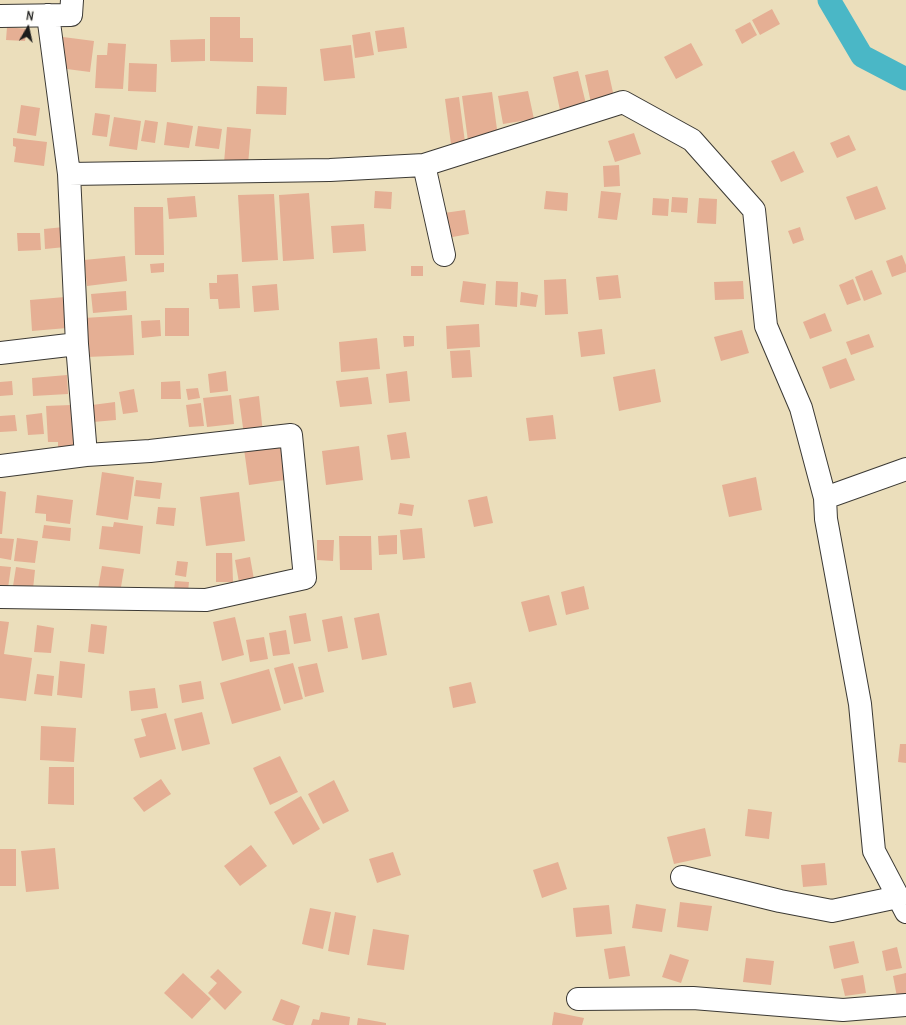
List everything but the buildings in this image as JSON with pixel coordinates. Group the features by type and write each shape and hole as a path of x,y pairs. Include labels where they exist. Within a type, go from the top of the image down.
{"street":[{"path":"0,16 71,15 72,0"},
{"path":"48,15 69,174 77,344 86,455"},
{"path":"69,174 330,170 424,166 623,102 692,140 754,210 766,326 801,408 825,498 826,519 860,704 874,851 902,905 832,911 780,901 682,877"},
{"path":"424,166 444,255"},
{"path":"0,353 77,344"},
{"path":"0,466 86,455 150,451 291,435 305,578 206,600 0,597"},
{"path":"825,498 906,469"},
{"path":"578,999 693,998 843,1010 906,1005"}],"waterway":[{"path":"829,0 862,56 906,79"}]}
